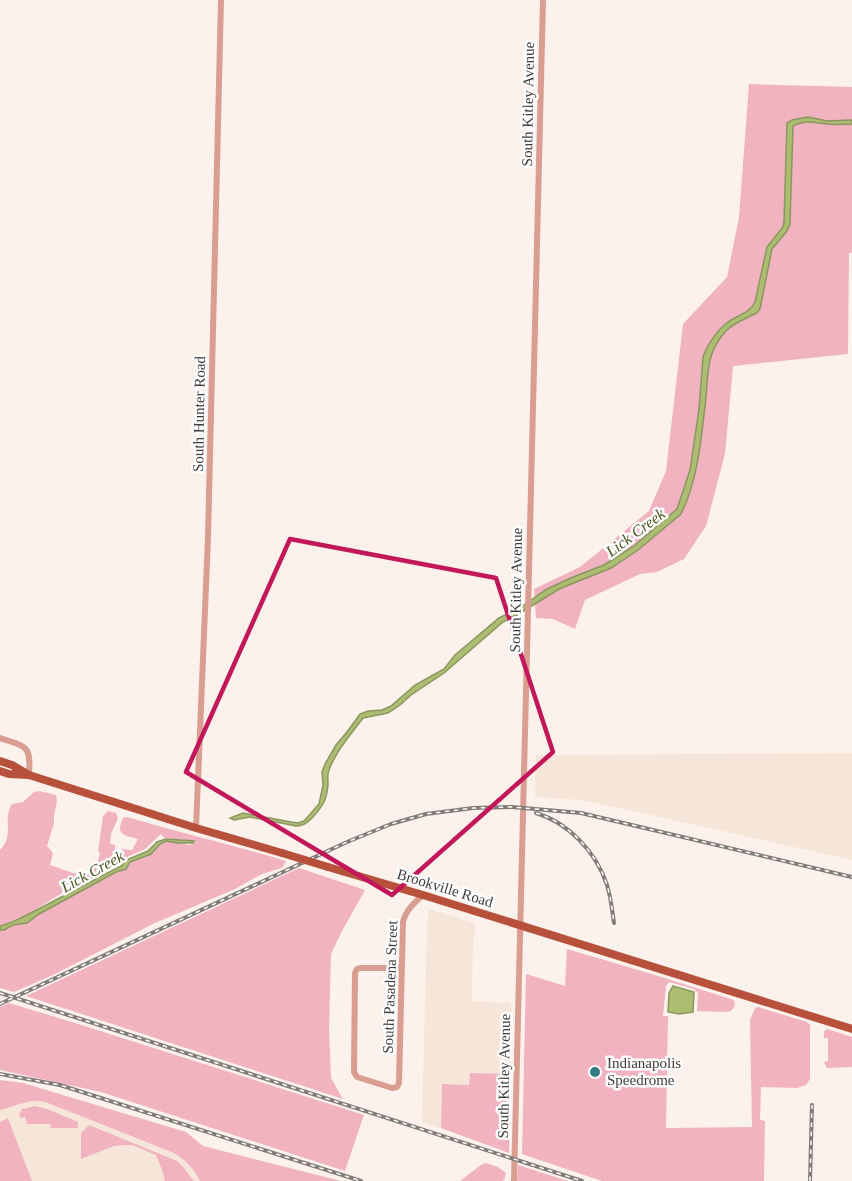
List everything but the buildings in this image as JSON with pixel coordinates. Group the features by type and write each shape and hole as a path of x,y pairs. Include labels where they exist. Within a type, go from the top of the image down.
{"main road":[{"name":"Brookville Road","path":"0,761 29,775 196,828 423,895 852,1029"},
{"name":"Brookville Road","path":"0,771 29,775"}],"street":[{"name":"South Hunter Road","path":"196,828 208,537 221,0"},
{"name":"South Kitley Avenue","path":"513,1181 543,0"},
{"path":"0,738 27,750 30,757 29,775"},
{"name":"South Pasadena Street","path":"402,968 360,968 356,973 354,1072 359,1077 392,1088 399,1083 402,968 403,920 409,908 423,895"}],"highlighted area":[{"path":"290,539 496,578 553,752 392,895 186,772"}],"shaded area":[{"path":"749,84 852,87 852,253 849,253 848,354 733,366 725,454 706,526 684,559 657,572 640,574 585,600 575,629 553,619 536,618 534,589 580,567 649,511 666,471 683,324 727,277 739,217"},
{"name":"Lick Creek","path":"808,117 827,121 852,120 852,124 806,122 793,126 790,224 772,249 760,309 757,313 728,329 718,341 710,358 698,462 681,514 638,550 611,568 559,589 503,622 444,673 388,713 363,718 336,756 328,772 327,794 324,802 307,823 296,826 250,817 234,820 230,818 243,813 298,823 304,821 319,804 325,764 336,745 360,714 391,706 415,685 444,669 455,655 499,618 521,607 547,589 604,565 634,546 677,509 690,470 699,409 703,357 710,342 720,329 747,311 755,302 767,247 783,227 784,222 787,123"},
{"path":"852,753 852,860 580,800 535,797 536,755"},
{"path":"34,792 56,795 57,801 54,823 47,846 53,853 50,865 73,873 88,873 97,864 103,816 108,811 116,813 118,818 111,834 110,844 115,845 115,852 121,852 122,849 132,850 138,839 121,832 123,818 127,817 286,861 282,868 262,874 235,889 155,923 53,975 14,992 0,988 0,930 27,923 39,914 116,872 126,869 130,862 150,854 166,840 189,845 194,842 164,838 161,834 145,849 114,863 97,876 59,895 25,916 0,926 0,850 7,839 9,810 12,804 23,802"},
{"name":"Lick Creek","path":"166,839 194,841 193,843 178,843 166,841 151,854 130,862 126,869 116,872 39,914 27,923 0,930 0,926 25,916 121,866 126,860 148,851 157,842"},
{"path":"299,868 365,890 331,954 329,1028 331,1078 343,1099 26,996"},
{"path":"429,909 475,923 472,1001 511,1003 511,1074 470,1073 470,1085 442,1084 441,1128 422,1122"},
{"name":"Indianapolis Speedrome","path":"567,949 734,1000 735,1005 731,1011 697,1011 698,993 694,989 669,982 666,986 663,1016 668,1016 666,1128 752,1127 750,1020 755,1008 807,1022 810,1025 810,1079 806,1085 797,1088 761,1087 760,1120 765,1121 764,1181 602,1181 522,1154 526,974 565,986"},
{"path":"673,986 694,992 693,1012 679,1014 668,1012 669,993"},
{"path":"9,1003 364,1115 345,1171 101,1092 0,1070 0,1007"},
{"path":"827,1029 852,1037 852,1067 827,1068 824,1062 828,1061 828,1038 824,1038 824,1031"},
{"path":"470,1073 511,1074 509,1153 441,1128 442,1084 469,1085"},
{"path":"0,1080 23,1083 186,1132 203,1146 341,1181 200,1181 189,1165 174,1153 48,1103 36,1101 0,1110"},
{"path":"0,1086 28,1094 189,1158 208,1181 0,1181"},
{"path":"35,1106 78,1122 78,1128 51,1128 50,1124 27,1124 25,1117 21,1118 19,1115 22,1109"},
{"path":"8,1118 32,1181 0,1181 0,1122"},
{"path":"89,1125 177,1161 194,1181 165,1181 156,1155 132,1145 114,1146 81,1159 81,1133"},
{"path":"486,1163 506,1173 504,1180 460,1181 481,1165"},
{"path":"518,1165 568,1181 517,1181"}],"railway":[{"path":"0,1004 347,842 391,824 426,814 473,808 512,807 581,813 852,877"},
{"path":"536,813 570,831 596,861 607,885 614,923"},
{"path":"0,993 582,1181"},
{"path":"0,1074 60,1085 361,1181"},
{"path":"810,1181 812,1105"}],"place":[{"name":"Indianapolis Speedrome","path":"595,1072"}]}
